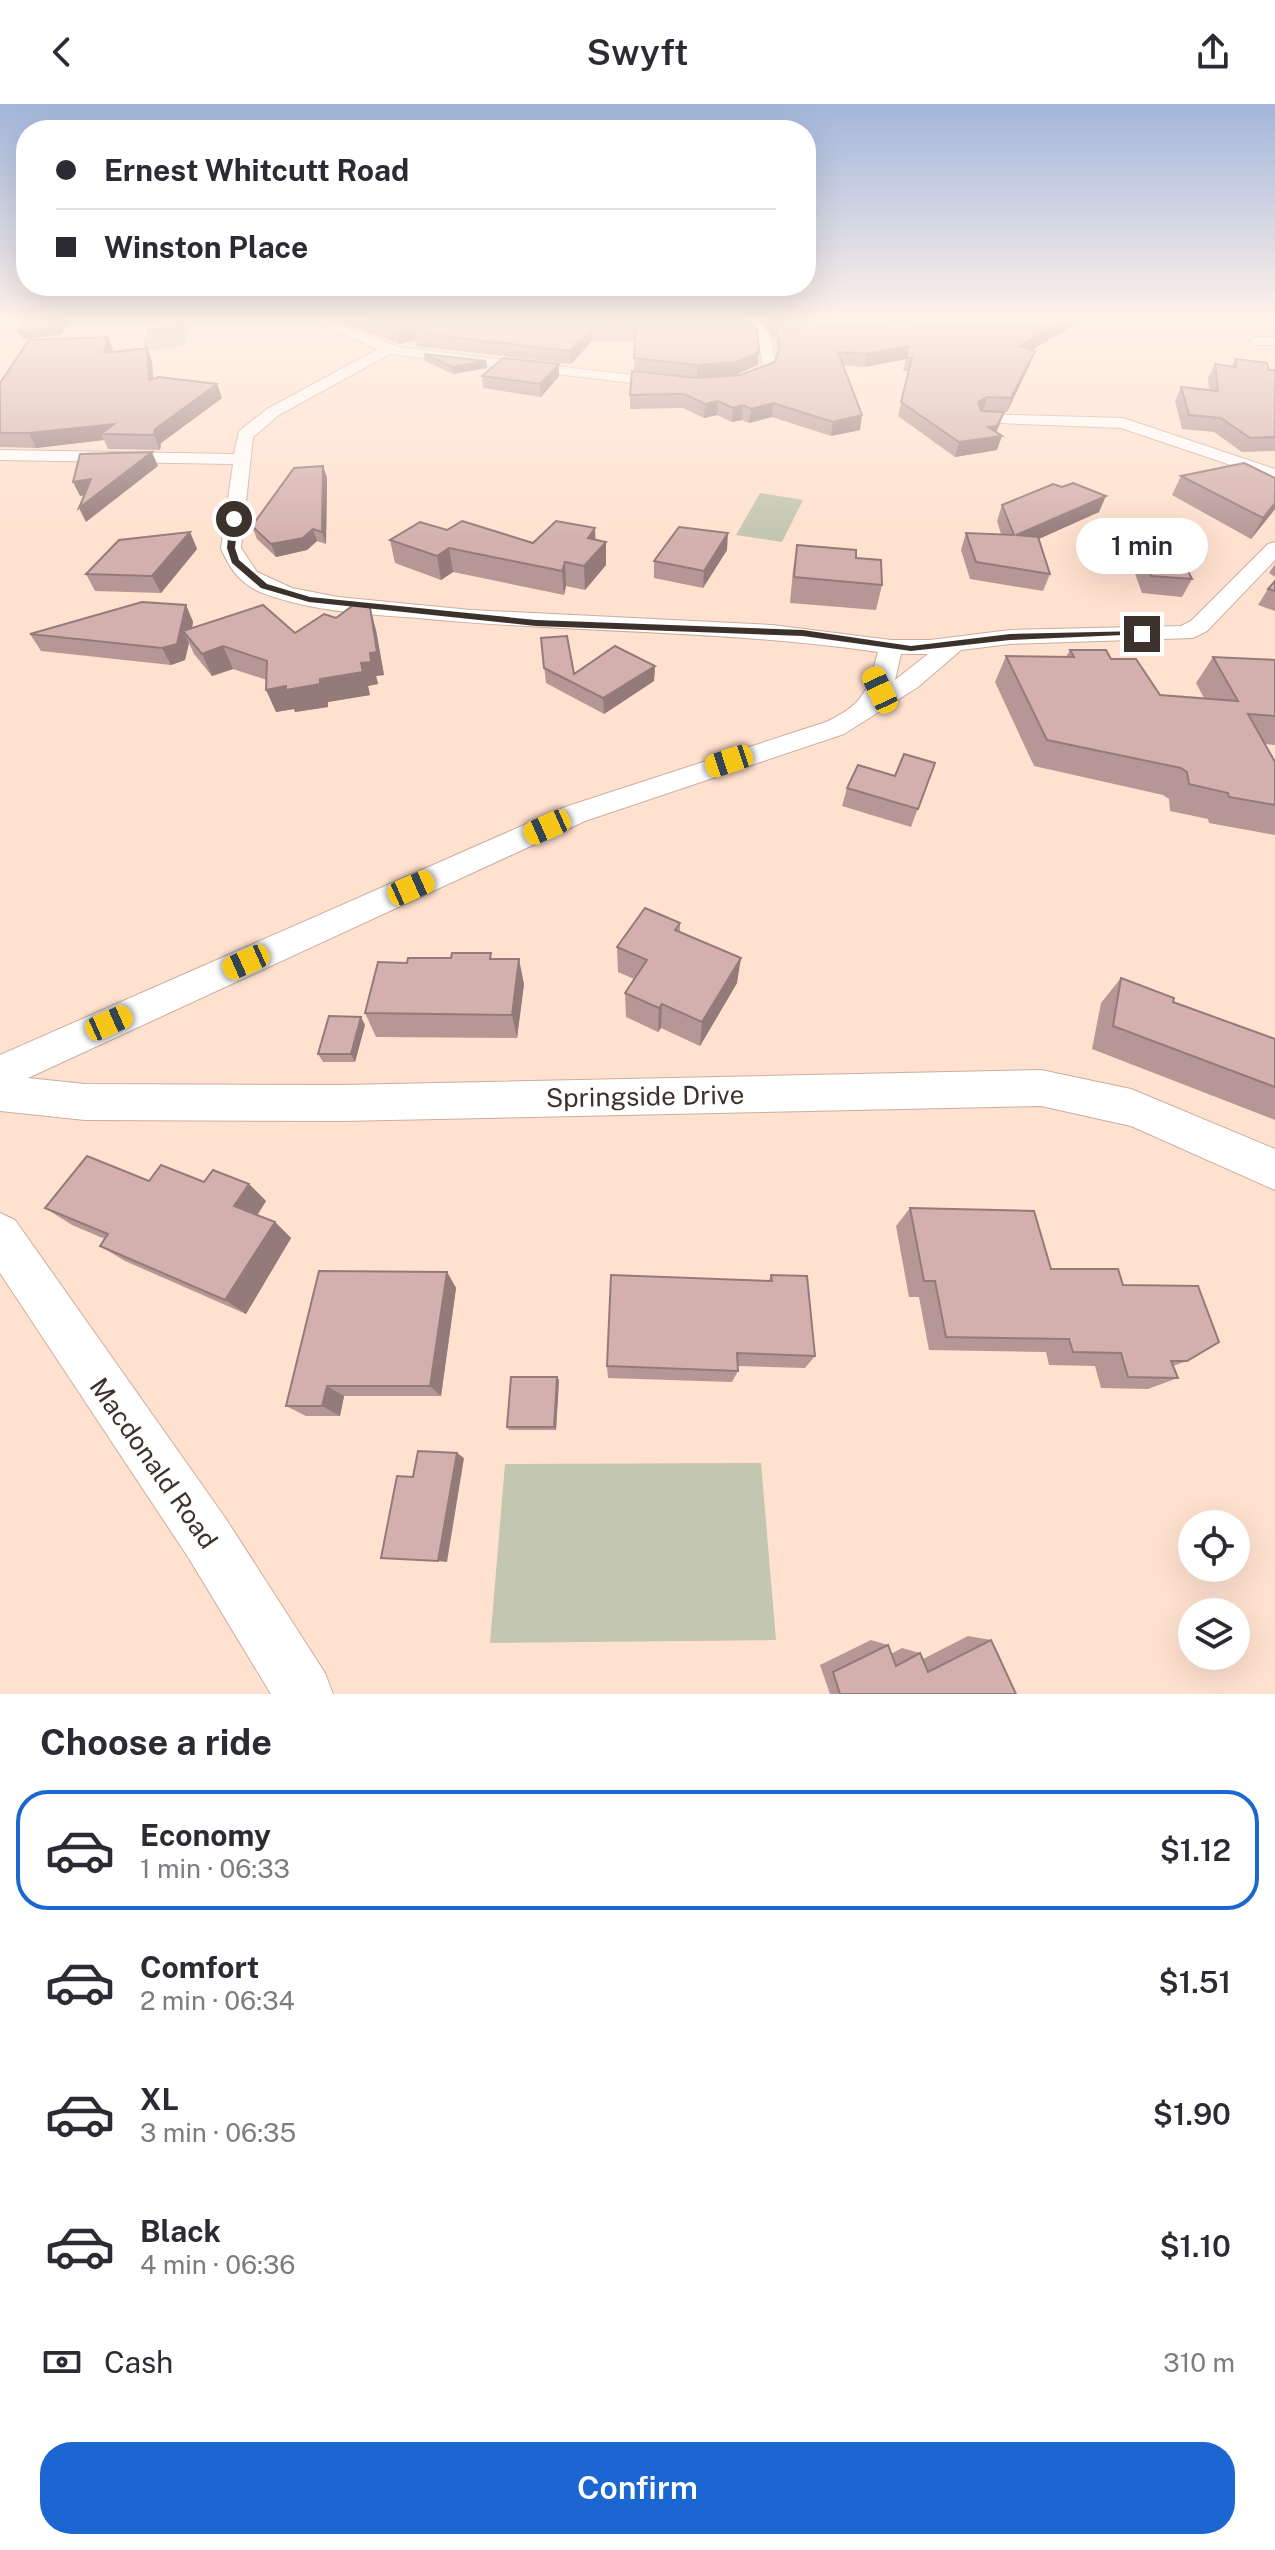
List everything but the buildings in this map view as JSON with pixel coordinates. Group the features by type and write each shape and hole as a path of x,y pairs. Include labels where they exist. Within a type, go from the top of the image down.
{"street":[{"path":"308,393 262,419 245,435 231,548 235,561 252,578 288,594 536,623 825,635 891,647 953,645 1010,637 1185,633 1199,626 1275,548"},
{"path":"983,419 1123,423 1275,475"},
{"path":"0,455 242,459"},
{"path":"825,635 866,664 879,695"},
{"path":"879,695 909,682 953,645"},
{"path":"0,1073 575,814 835,728 867,712 879,695 891,647"},
{"name":"Springside Drive","path":"0,1093 85,1102 342,1103 1041,1088 1067,1090 1149,1115 1275,1170"},
{"name":"Macdonald Road","path":"0,1235 207,1538 304,1694"}],"green space":[{"path":"760,493 803,500 782,542 736,535"},
{"path":"761,1463 776,1640 490,1643 505,1464"}],"route":[{"path":"234,519 231,548 235,561 264,586 309,599 536,623 803,633 911,648 1010,637 1142,634"}]}
